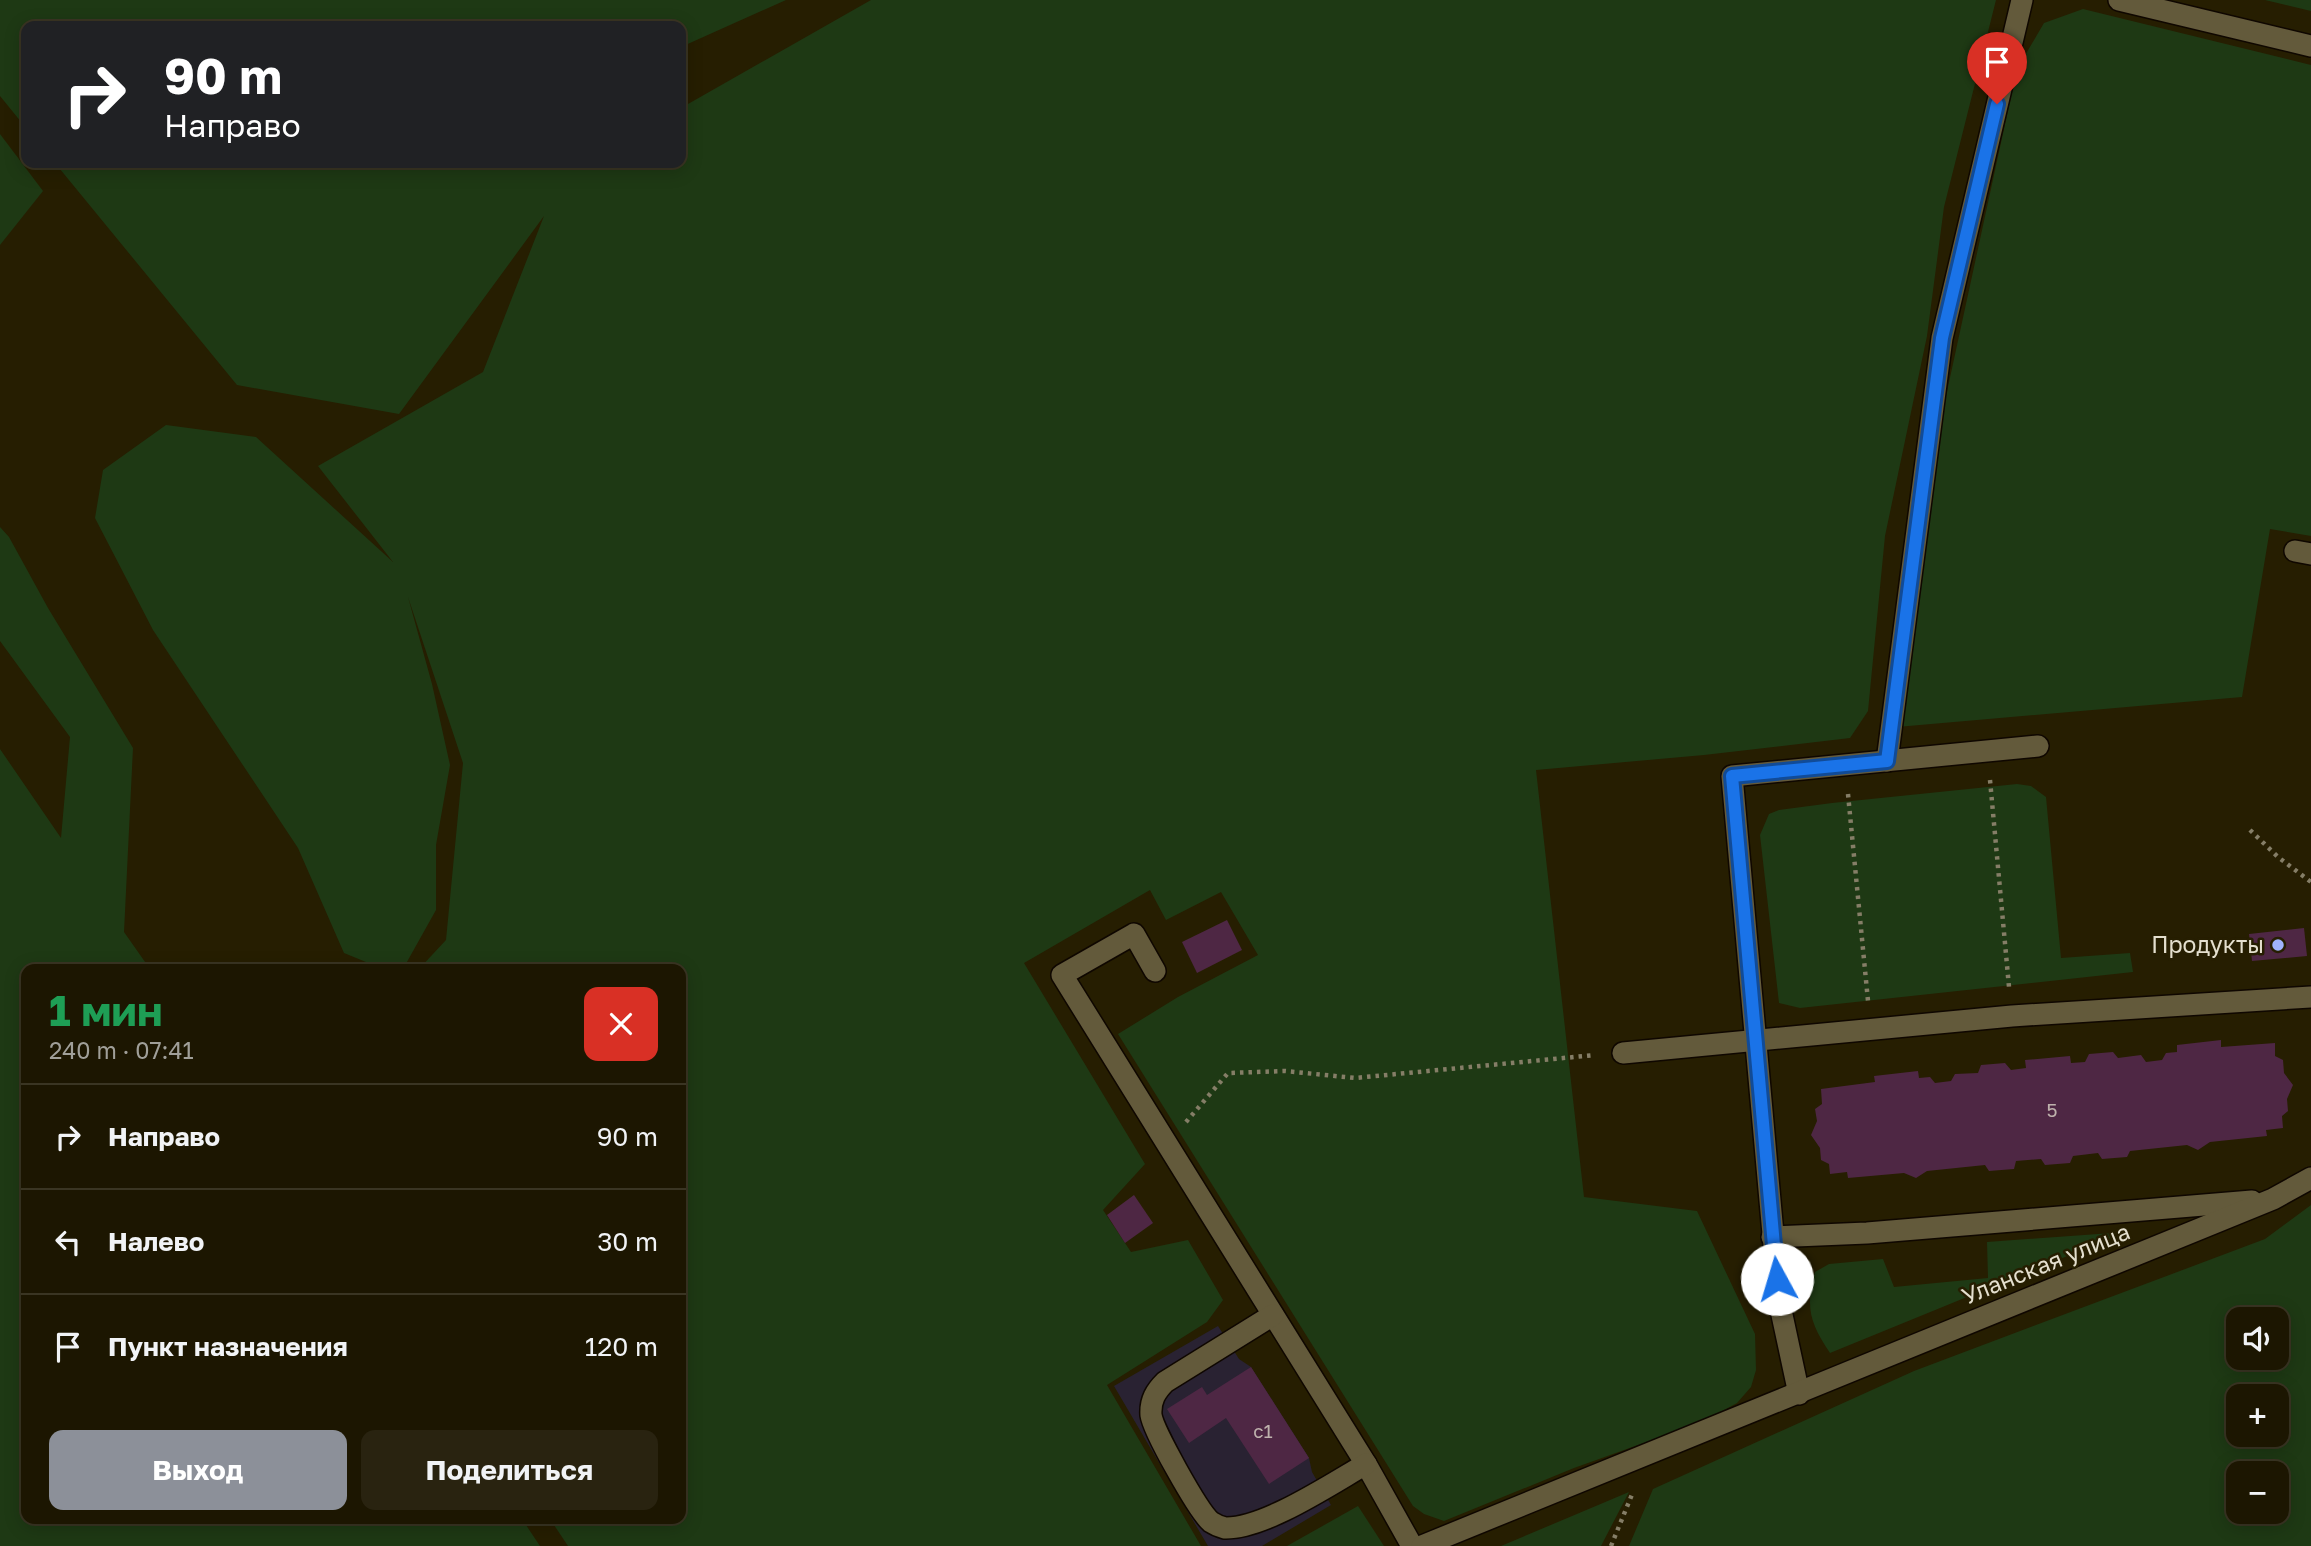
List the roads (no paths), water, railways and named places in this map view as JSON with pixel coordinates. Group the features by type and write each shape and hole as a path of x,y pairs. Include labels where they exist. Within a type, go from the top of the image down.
{"lane":[{"path":"1887,761 1942,338 2022,0"},
{"path":"2119,0 2311,46"},
{"path":"1799,1394 1779,1301 1772,1237 1732,776 2038,746"},
{"path":"1155,971 1134,934 1062,975 1366,1464 1412,1546"},
{"path":"1623,1052 2012,1016 2311,997"},
{"name":"Уланская улица","path":"1422,1546 2273,1199 2311,1178"},
{"path":"1772,1237 1867,1233 2273,1199"},
{"path":"1273,1315 1165,1382 1154,1394 1151,1412 1155,1430 1187,1487 1210,1521 1223,1528 1245,1525 1265,1518 1366,1464"}],"place":[{"name":"Продукты","path":"2278,945"}]}
